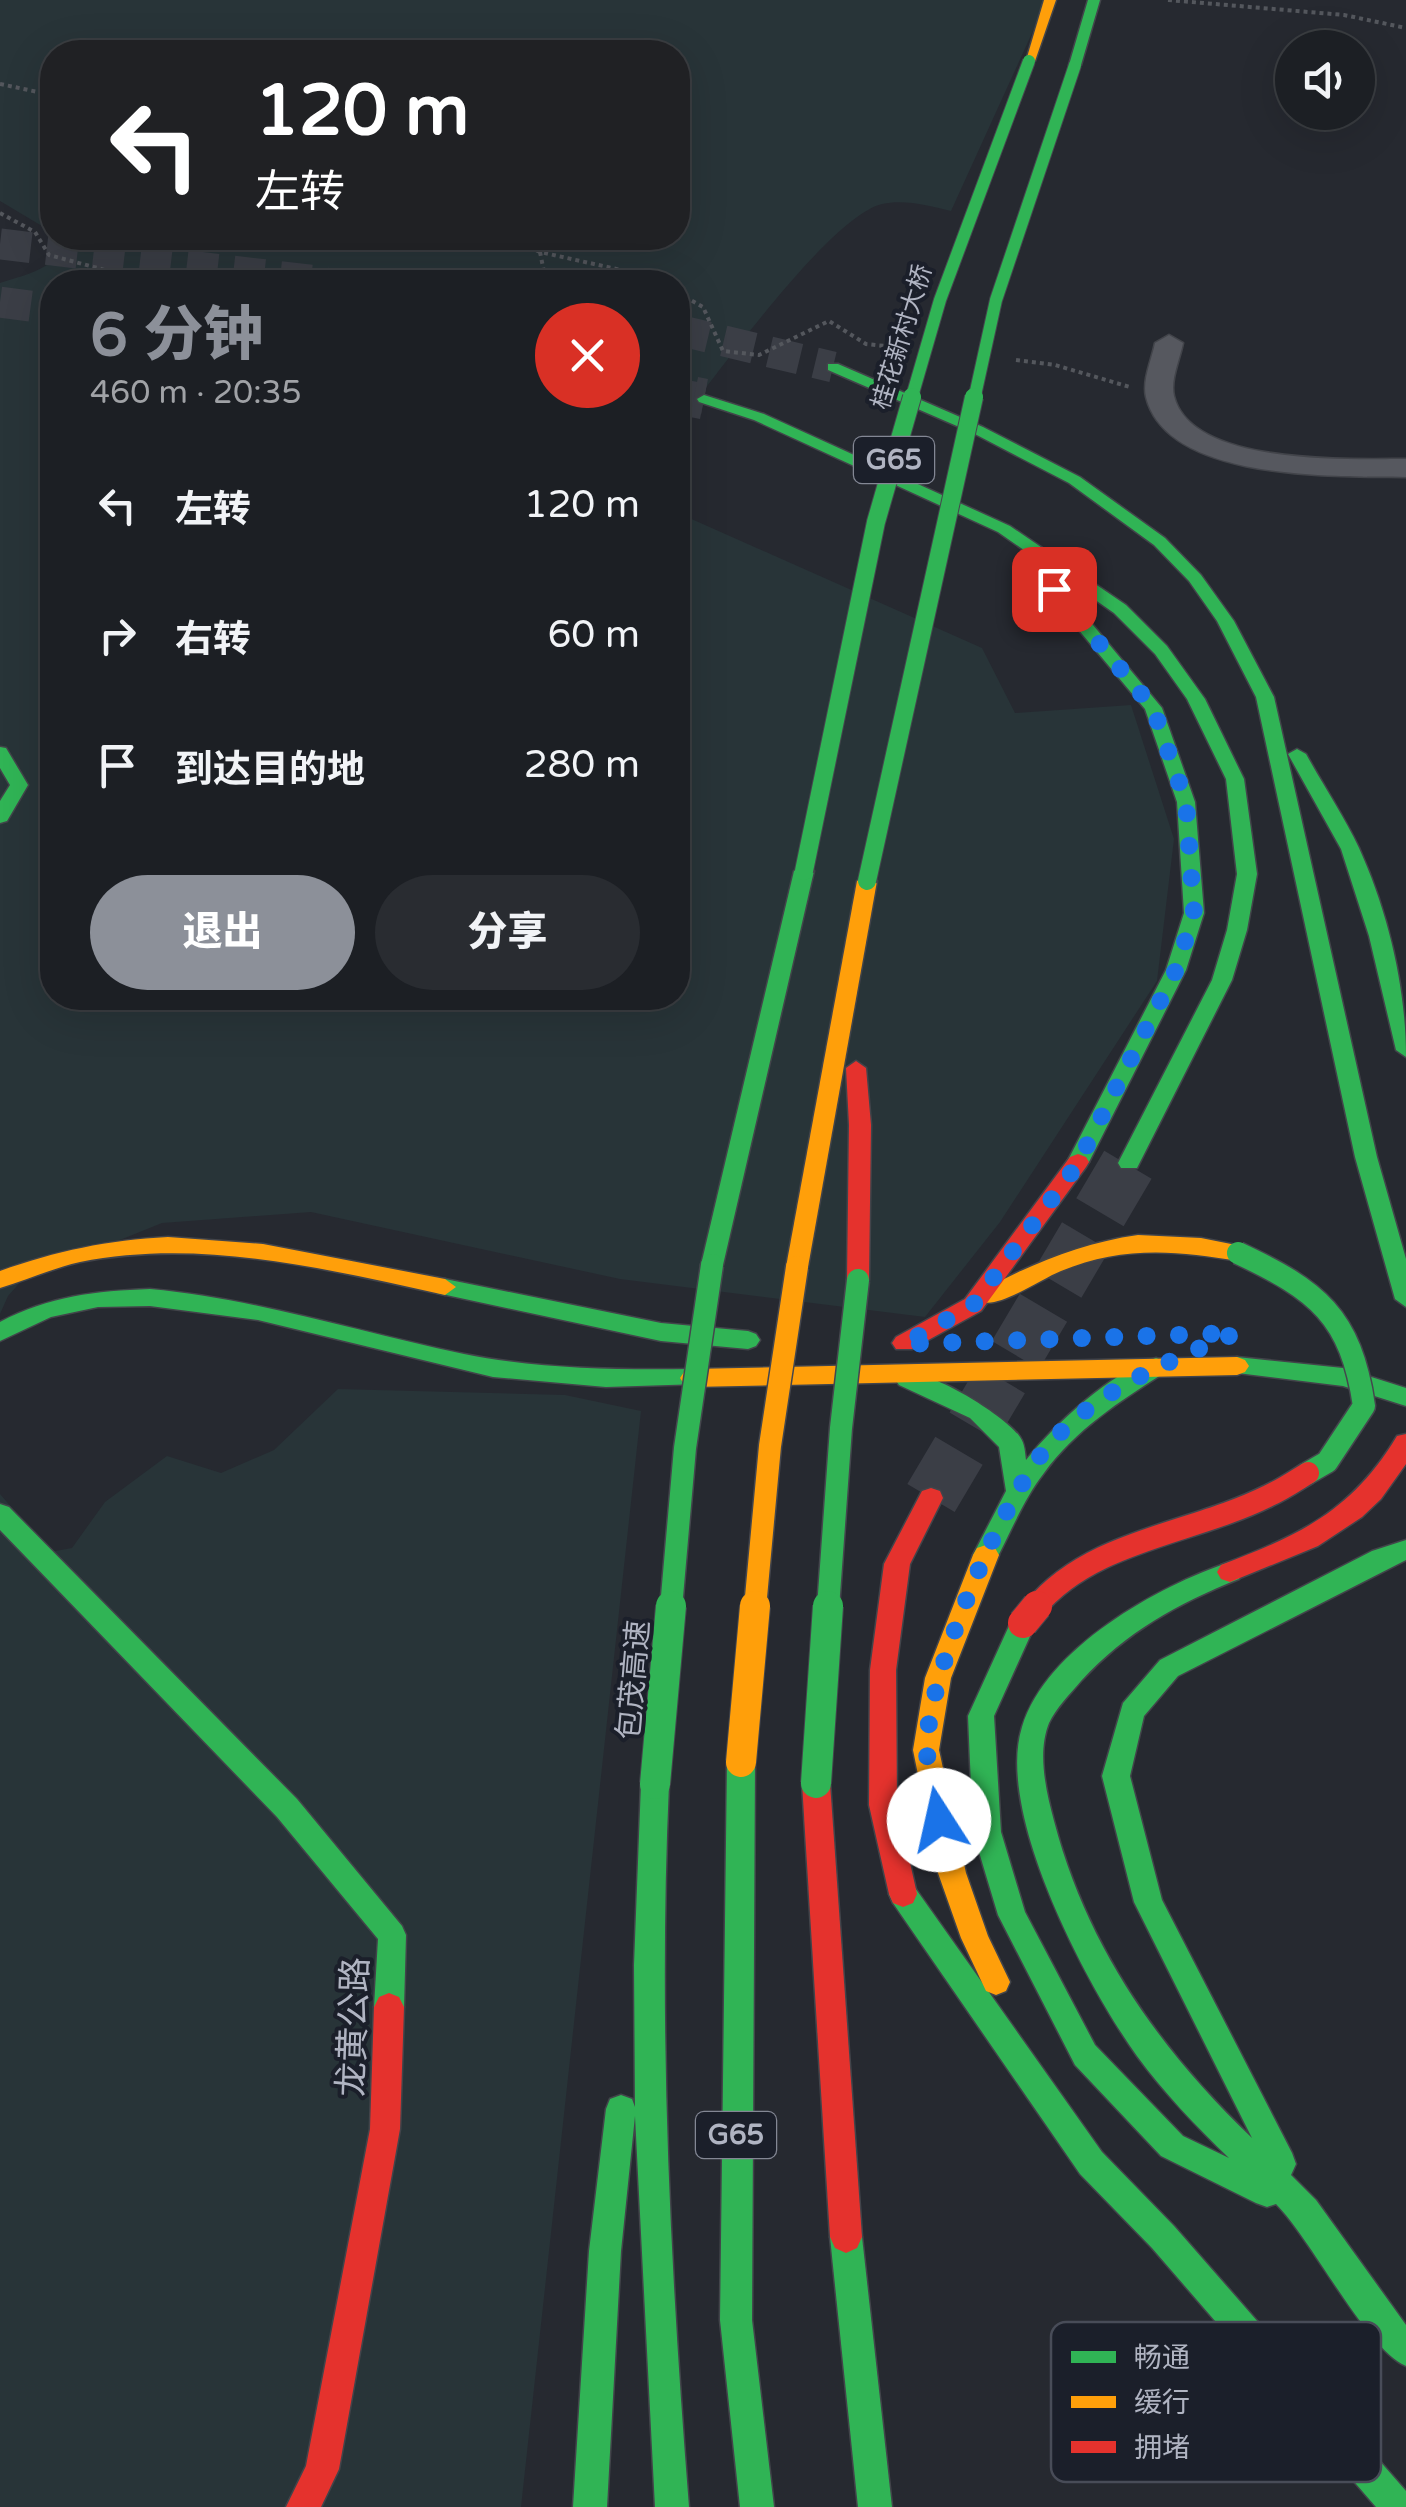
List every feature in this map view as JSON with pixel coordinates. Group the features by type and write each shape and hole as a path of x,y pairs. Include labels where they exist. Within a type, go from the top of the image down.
{"main road":[{"name":"桂花新村大桥","path":"804,871 876,522 940,300 1050,0"},
{"name":"G65","path":"757,2507 736,2320 741,1762 770,1446 797,1267 866,881 996,300 1094,0"},
{"path":"833,367 1072,479 1122,511 1180,560 1210,592 1252,660 1265,697 1366,1156 1406,1299"},
{"path":"704,399 759,417 1004,529 1120,609 1161,650 1196,700 1235,779 1247,874 1237,930 1203,1020 1128,1163"},
{"path":"973,1305 1077,1165 1176,970 1194,913 1186,802 1153,708 1004,529"},
{"path":"1265,697 1350,849 1379,936 1406,1050"},
{"path":"0,752 19,785 0,817"},
{"name":"包茂高速","path":"672,2507 652,2240 647,1883 685,1448 712,1265 804,871"},
{"path":"851,981 860,1125 858,1280 842,1428 816,1782 844,2223 875,2507"},
{"path":"885,1343 973,1305 1055,1260 1115,1241 1188,1240 1238,1253 1291,1276 1327,1306 1348,1332 1358,1355 1364,1406 1327,1462 1267,1497 1086,1565 1051,1589 1023,1623 981,1716 987,1832 1012,1915 1084,2055 1172,2146 1306,2211"},
{"path":"0,1280 40,1261 98,1250 220,1250 317,1260 605,1322 732,1340 963,1342"},
{"path":"0,1332 16,1321 73,1305 127,1298 202,1301 466,1363 628,1378 1226,1365 1343,1377 1406,1398"},
{"path":"452,1312 577,1328 666,1331"},
{"path":"382,1316 381,1327 416,1351"},
{"path":"1327,1344 1381,1358"},
{"path":"1091,2163 967,1926 945,1854 926,1750 940,1664 1018,1490 1053,1440 1102,1400 1156,1367 1204,1346"},
{"path":"895,1374 978,1412 1011,1443 1018,1490"},
{"path":"1377,2276 1306,2211 1156,2059 1099,1969 1070,1911 1044,1836 1033,1783 1033,1728 1084,1657 1131,1616 1207,1578 1328,1532 1372,1492 1406,1442"},
{"path":"931,1498 897,1564 883,1670 882,1806 904,1900 1091,2163 1236,2322"},
{"name":"龙黄公路","path":"0,1514 287,1808 392,1935 385,2129 322,2469 303,2507"},
{"path":"1406,1550 1381,1558 1169,1668 1132,1711 1116,1776 1148,1902 1306,2211 1369,2305 1406,2350"},
{"path":"590,2507 605,2251 647,1883"},
{"path":"1376,2482 1398,2507"}],"street":[{"path":"1169,342 1160,396 1177,430 1223,451 1291,463 1406,468"}],"path":[{"path":"1168,0 1344,16 1406,28"},
{"path":"0,84 40,92"},
{"path":"0,213 36,232 40,239"},
{"path":"47,250 104,270"},
{"path":"535,250 621,270"},
{"path":"540,252 544,270"}],"shaded area":[{"path":"0,0 1047,0 951,211 891,203 860,215 804,266 690,408 690,270 40,270 40,1010 690,1010 690,518 982,648 1015,713 1131,705 1174,839 1157,981 1000,1222 925,1317 620,1279 311,1212 162,1223 23,1279 8,1296 0,1314 0,283 37,270 62,250 690,250 690,40 40,40 40,225 0,201"},
{"path":"338,1389 565,1395 641,1411 521,2507 0,2507 0,1494 50,1552 72,1548 105,1502 167,1456 221,1473 274,1450"}],"tunnel":[{"path":"0,244 40,249"},
{"path":"52,250 224,270"},
{"path":"0,302 40,307"},
{"path":"690,333 833,367"},
{"path":"690,396 704,399 694,397"},
{"path":"931,1498 1129,1163"}],"traffic: fast":[{"path":"1075,65 1094,0"},
{"path":"804,871 876,522 940,300 1029,61"},
{"path":"867,881 996,300 1075,65"},
{"path":"833,367 978,430 1075,480 1160,542 1195,578 1225,621 1265,697 1366,1157 1406,1299"},
{"path":"704,399 759,417 1004,529 1120,609 1161,650 1196,699 1235,779 1247,874 1237,930 1222,980 1129,1163"},
{"path":"1047,581 1153,708 1186,802 1194,913 1176,970 1078,1162"},
{"path":"0,752 19,785 0,817"},
{"path":"1297,754 1350,849 1379,936 1406,1050"},
{"path":"712,1265 804,871"},
{"path":"1238,1253 1311,1293 1342,1326 1352,1348 1364,1406 1327,1462 1308,1473"},
{"path":"655,1784 685,1448 712,1265"},
{"path":"816,1783 841,1428 858,1280"},
{"path":"445,1287 661,1332 748,1340"},
{"path":"0,1332 48,1309 98,1299 150,1297 258,1312 493,1368 578,1376 692,1378"},
{"path":"1237,1366 1343,1377 1406,1397"},
{"path":"986,1555 1018,1491 1053,1444 1097,1406 1156,1367"},
{"path":"907,1379 978,1412 1011,1443 1018,1490"},
{"path":"0,1514 287,1808 392,1935 389,2007"},
{"path":"1281,2164 1148,1902 1116,1776 1132,1711 1169,1668 1381,1558 1406,1550"},
{"path":"1230,1572 1161,1602 1122,1627 1085,1659 1052,1696 1036,1723 1030,1756 1032,1782 1044,1835 1066,1899 1095,1962 1130,2022 1187,2094 1305,2211"},
{"path":"1023,1623 981,1716 987,1832 1012,1915 1085,2055 1172,2146 1267,2192"},
{"path":"741,1762 736,2320 757,2507"},
{"path":"655,1784 649,1965 651,2146 672,2507"},
{"path":"903,1894 1091,2163 1237,2322"},
{"path":"590,2507 605,2251 621,2109"},
{"path":"1305,2211 1369,2305 1406,2350"},
{"path":"846,2237 875,2507"},
{"path":"1376,2482 1398,2507"}],"traffic: slow":[{"path":"1029,61 1050,0"},
{"path":"797,1267 867,881"},
{"path":"990,1296 1054,1265 1110,1247 1168,1243 1238,1253"},
{"path":"0,1280 80,1254 168,1245 311,1259 445,1287"},
{"path":"741,1762 770,1446 797,1267"},
{"path":"692,1378 1237,1366"},
{"path":"986,1555 938,1678 926,1750 952,1873 975,1938 996,1982"}],"traffic: jam":[{"path":"856,1068 860,1125 858,1280"},
{"path":"904,1343 973,1305 1078,1162"},
{"path":"1230,1572 1285,1551 1332,1526 1372,1492 1406,1443"},
{"path":"1023,1623 1051,1589 1085,1565 1267,1497 1308,1473"},
{"path":"903,1894 883,1805 883,1670 897,1564 931,1498"},
{"path":"816,1783 846,2237"},
{"path":"303,2507 322,2469 385,2129 389,2007"}],"route":[{"path":"939,1820 926,1750 940,1664 1018,1490 1053,1440 1102,1400 1156,1367 1236,1333 904,1344 973,1305 1077,1165 1176,970 1194,913 1186,802 1153,708 1054,589"}]}
